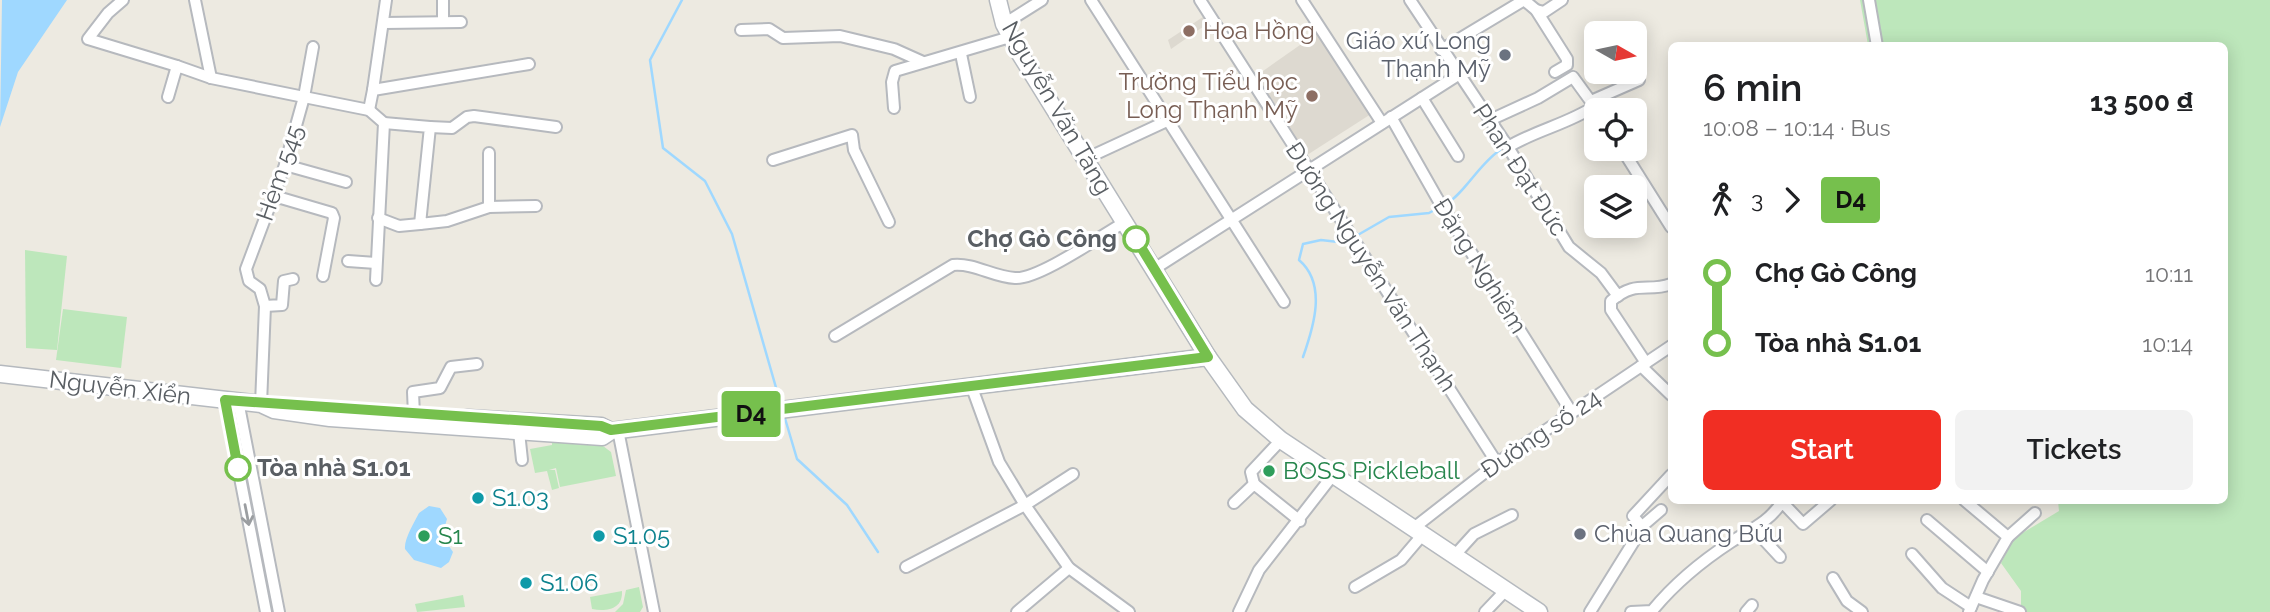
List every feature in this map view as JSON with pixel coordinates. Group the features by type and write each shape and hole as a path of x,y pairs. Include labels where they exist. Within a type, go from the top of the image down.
{"main road":[{"name":"Nguyễn Văn Tăng","path":"998,0 1007,30 1208,357"},
{"path":"971,385 1208,357 1245,409 1281,440 1539,612"},
{"name":"Nguyễn Xiển","path":"8,375 263,404 275,402 414,415 601,426 614,430 971,385"},
{"name":"Nguyễn Xiển","path":"263,404 274,410 330,418 602,437 614,430"}],"street":[{"name":"Hẻm 545","path":"124,0 108,13 88,39 211,78 304,97 285,165 246,269 246,276 260,289 265,306"},
{"path":"195,0 211,78"},
{"path":"369,110 386,0"},
{"path":"443,0 443,22"},
{"path":"894,108 892,82 895,71 961,54 1007,30 1042,0"},
{"path":"1091,0 1284,302"},
{"name":"Đường Nguyễn Văn Thạnh","path":"1200,0 1497,463"},
{"name":"Đặng Nghiêm","path":"1302,0 1437,198 1572,413"},
{"name":"Phan Đạt Đức","path":"1410,0 1490,120 1569,247 1601,273 1618,296"},
{"path":"1441,50 1524,0 1536,10 1569,63 1555,72"},
{"path":"1536,10 1544,12 1563,0"},
{"path":"1869,0 1876,42"},
{"path":"384,23 461,22"},
{"path":"741,30 769,29 783,38 840,36 894,49 923,62"},
{"path":"313,47 304,97 369,110 384,122 452,128 467,117 474,116 556,128"},
{"path":"961,54 970,97"},
{"path":"373,90 529,64"},
{"path":"168,97 177,66"},
{"path":"1154,269 1458,75"},
{"path":"1490,120 1575,77 1589,98"},
{"path":"1608,98 1632,84"},
{"path":"1422,98 1458,156"},
{"path":"1508,148 1539,130 1584,113"},
{"path":"1086,159 1167,121"},
{"path":"376,280 384,122"},
{"path":"420,224 430,127"},
{"path":"773,160 852,135 854,149 889,222"},
{"path":"489,153 489,207"},
{"path":"1630,161 1668,222"},
{"path":"285,165 346,182"},
{"path":"274,196 332,213 334,218 323,276"},
{"path":"378,218 399,226 447,222 489,207 536,206"},
{"path":"835,336 953,264 963,264 996,276 1025,278 1125,222"},
{"path":"348,261 376,263"},
{"path":"263,404 265,306 282,305 284,281 293,279"},
{"path":"1668,285 1654,288 1641,285 1611,301 1611,310 1643,365 1668,392"},
{"name":"Đường số 24","path":"1355,587 1401,560 1419,530 1497,463 1668,348"},
{"path":"414,415 413,392 440,388 451,367 477,364"},
{"path":"971,385 999,462 1025,505 1069,568 1129,612"},
{"path":"231,401 266,612"},
{"path":"231,401 279,612"},
{"path":"614,430 654,612"},
{"path":"519,432 522,460"},
{"path":"1281,440 1251,472 1254,484 1300,521"},
{"path":"906,567 1025,505 1073,474"},
{"path":"1238,612 1259,570 1300,521 1333,475"},
{"path":"1640,528 1633,516 1668,478"},
{"path":"1234,503 1254,484"},
{"path":"1630,612 1653,611 1666,592 1732,541 1755,530 1773,515 1781,504"},
{"path":"1786,504 1803,524 1826,504"},
{"path":"1969,504 2008,537"},
{"path":"1590,612 1626,558 1640,528 1661,510"},
{"path":"1972,606 1987,572 2008,537 2035,513"},
{"path":"1455,555 1474,534 1512,515"},
{"path":"1927,520 1987,572"},
{"path":"1755,530 1780,557"},
{"path":"1912,554 1942,588 1972,606 2020,612"},
{"path":"1024,610 1069,568"},
{"path":"1833,578 1847,601 1862,612"},
{"path":"1485,612 1506,590"}],"shaded area":[{"name":"Hoa Hồng","path":"1206,15 1210,22 1171,49 1168,40"},
{"name":"Trường Tiểu học Long Thạnh Mỹ","path":"1320,31 1371,114 1304,157 1253,78"}],"green space":[{"path":"1860,0 2270,0 2270,612 2021,612 2021,591 2001,563 2014,538 2059,511 2058,504 2228,504 2228,42 1867,42"},
{"path":"25,250 67,256 57,350 26,348"},
{"path":"63,309 127,317 121,368 56,360"},
{"path":"552,442 603,446 611,452 616,476 560,487 556,468 549,470 555,470 559,488 552,490 547,471 535,473 530,449 552,445"},
{"path":"639,587 643,607 640,612 615,612 623,604 626,590"},
{"path":"622,591 620,602 613,608 592,609 590,597"},
{"path":"463,595 465,607 417,612 415,604"}],"water":[{"path":"2,0 67,0 18,72 0,127"},
{"name":"S1","path":"429,506 440,508 447,519 442,536 453,552 449,562 441,568 414,560 405,549 419,513"}],"waterway":[{"path":"682,0 650,60 663,148 705,181 732,234 781,405"},
{"path":"1446,204 1500,150"},
{"path":"1356,236 1389,217 1429,213 1440,207"},
{"path":"1303,357 1316,306 1313,281 1299,260 1303,244 1321,240 1347,243 1351,240"},
{"path":"784,415 797,459 847,505 878,552"}],"bus line":[{"name":"D4","path":"238,468 225,400 266,405 275,402 414,415 601,426 611,430 1208,357 1136,239"}],"place":[{"name":"Hoa Hồng","path":"1189,31"},
{"name":"Giáo xứ Long Thạnh Mỹ","path":"1505,55"},
{"name":"Trường Tiểu học Long Thạnh Mỹ","path":"1312,96"},
{"name":"Chợ Gò Công","path":"1136,239"},
{"name":"Tòa nhà S1.01","path":"238,468"},
{"name":"BOSS Pickleball","path":"1269,471"},
{"name":"S1.03","path":"478,498"},
{"name":"Chùa Quang Bửu","path":"1580,534"},
{"name":"S1","path":"424,536"},
{"name":"S1.05","path":"599,536"},
{"name":"S1.06","path":"526,583"}]}
